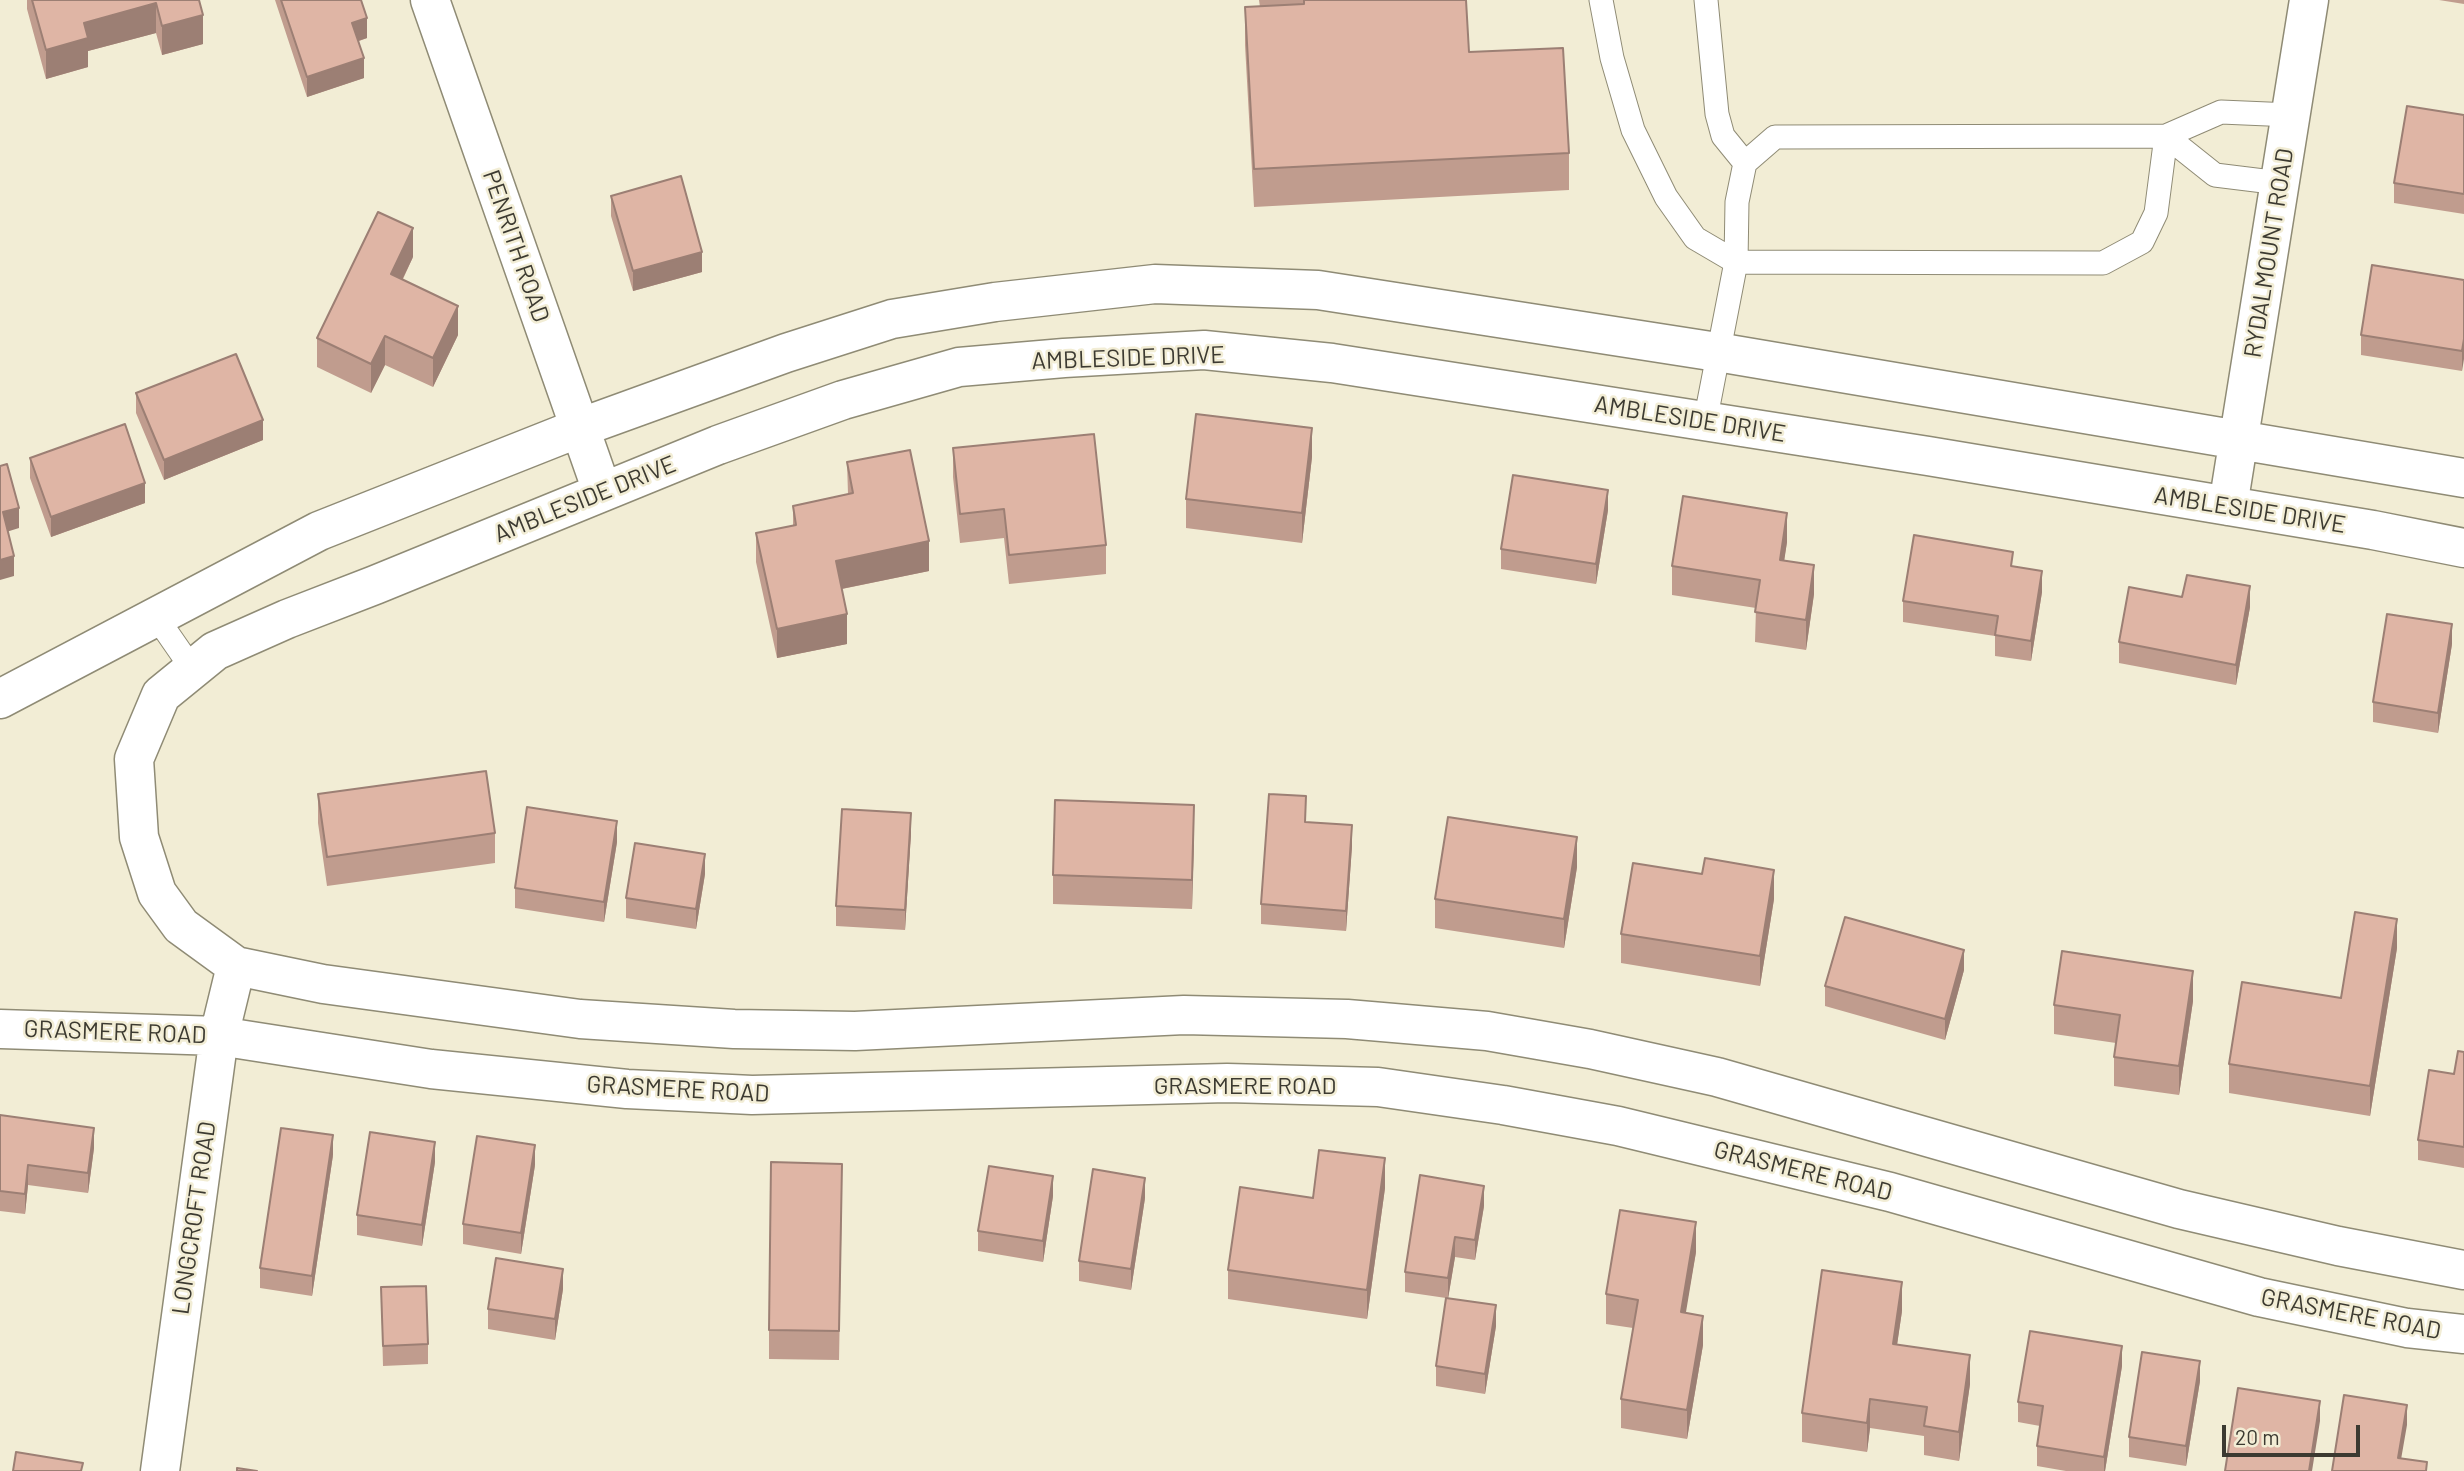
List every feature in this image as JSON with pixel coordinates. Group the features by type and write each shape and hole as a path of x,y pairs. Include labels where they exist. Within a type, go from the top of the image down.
{"street":[{"name":"PENRITH ROAD","path":"430,0 602,491"},
{"name":"RYDALMOUNT ROAD","path":"2228,506 2309,0"},
{"path":"0,699 319,531 579,428 786,353 892,319 995,302 1155,284 1318,290 1717,352 2464,478"},
{"name":"AMBLESIDE DRIVE","path":"236,966 181,926 157,893 139,836 134,759 161,695 215,651 287,619 718,445 843,400 959,367 1204,350 1332,363 2228,506 2464,548"},
{"path":"236,966 323,984 580,1019 734,1030 855,1031 1184,1015 1346,1018 1487,1031 1590,1049 1717,1077 2179,1209 2338,1246 2464,1270"},
{"name":"LONGCROFT ROAD","path":"160,1471 219,1036 236,966"},
{"name":"GRASMERE ROAD","path":"0,1028 219,1036 431,1069 627,1089 724,1094 1227,1083 1378,1087 1503,1105 1618,1126 1889,1192 2259,1297 2407,1328 2464,1334"}],"lane":[{"path":"1601,0 1612,58 1633,130 1666,197 1695,239 1736,262 2103,263 2142,242 2156,213 2166,136"},
{"path":"1706,0 1717,114 1723,136 1745,163"},
{"path":"1705,422 1736,262 1737,202 1745,163 1775,137 2166,136 2221,112 2291,116"},
{"path":"2166,136 2215,175 2280,183"},
{"path":"157,618 193,670"}],"building":[{"path":"32,0 199,0 203,15 162,26 156,3 84,23 88,38 46,50"},
{"path":"281,0 361,0 367,18 352,23 364,58 307,77"},
{"path":"1304,0 1466,0 1469,52 1563,48 1569,153 1254,169 1245,7 1304,4"},
{"path":"2407,106 2464,115 2464,194 2394,183"},
{"path":"681,176 702,252 633,271 611,196"},
{"path":"378,212 413,228 391,274 458,306 433,358 385,336 371,364 317,338"},
{"path":"2372,265 2464,280 2462,351 2361,335"},
{"path":"236,354 263,420 164,460 136,393"},
{"path":"1196,414 1312,428 1302,513 1186,499"},
{"path":"125,424 145,483 51,517 30,458"},
{"path":"1094,434 1106,545 1009,555 1004,509 960,514 953,448"},
{"path":"910,450 929,541 836,561 847,614 777,629 756,533 796,525 793,506 853,493 847,462"},
{"path":"7,464 19,508 3,512 14,556 0,560 0,466"},
{"path":"1513,475 1608,490 1596,564 1501,549"},
{"path":"1683,496 1787,513 1780,560 1814,565 1806,620 1755,612 1760,580 1672,566"},
{"path":"1914,535 2013,552 2011,566 2042,571 2031,641 1995,635 1998,616 1903,601"},
{"path":"2187,575 2250,586 2236,665 2119,642 2129,587 2182,597"},
{"path":"2387,614 2452,624 2438,713 2373,702"},
{"path":"486,771 495,833 327,857 318,794"},
{"path":"1269,794 1306,796 1305,822 1352,825 1346,911 1261,904"},
{"path":"1055,800 1194,805 1192,880 1053,875"},
{"path":"527,807 617,821 604,902 515,888"},
{"path":"842,809 911,813 905,910 836,906"},
{"path":"1448,817 1577,837 1564,919 1435,899"},
{"path":"635,843 705,854 696,909 626,898"},
{"path":"1705,858 1774,870 1760,956 1621,934 1633,863 1702,874"},
{"path":"2355,912 2397,919 2370,1086 2229,1064 2242,982 2341,998"},
{"path":"1845,917 1964,950 1945,1019 1825,986"},
{"path":"2062,951 2193,971 2179,1066 2114,1057 2120,1015 2054,1005"},
{"path":"2458,1051 2464,1052 2464,1147 2418,1140 2429,1070 2454,1074"},
{"path":"0,1115 94,1128 88,1173 28,1165 25,1194 0,1191"},
{"path":"281,1128 333,1135 312,1276 260,1268"},
{"path":"370,1132 435,1142 422,1225 357,1215"},
{"path":"477,1136 535,1145 521,1233 463,1224"},
{"path":"1319,1150 1385,1158 1367,1290 1228,1270 1240,1187 1313,1198"},
{"path":"771,1162 842,1164 839,1331 769,1330"},
{"path":"989,1166 1053,1176 1043,1241 978,1231"},
{"path":"1093,1169 1145,1178 1131,1269 1079,1261"},
{"path":"1420,1175 1484,1186 1475,1240 1455,1237 1448,1278 1405,1272"},
{"path":"1620,1210 1696,1222 1681,1312 1703,1316 1687,1410 1621,1399 1638,1300 1606,1294"},
{"path":"496,1258 563,1269 555,1319 488,1309"},
{"path":"1822,1270 1902,1282 1893,1344 1970,1355 1959,1432 1924,1426 1927,1407 1870,1399 1867,1423 1802,1413"},
{"path":"426,1286 428,1344 383,1346 381,1287"},
{"path":"1446,1298 1496,1305 1485,1374 1436,1366"},
{"path":"2030,1331 2122,1346 2104,1457 2037,1446 2043,1406 2018,1402"},
{"path":"2142,1352 2200,1361 2186,1446 2129,1437"},
{"path":"2238,1388 2320,1401 2309,1471 2225,1471"},
{"path":"2344,1395 2407,1405 2398,1458 2427,1462 2426,1471 2332,1471"},
{"path":"16,1452 83,1463 81,1471 13,1471"}]}
